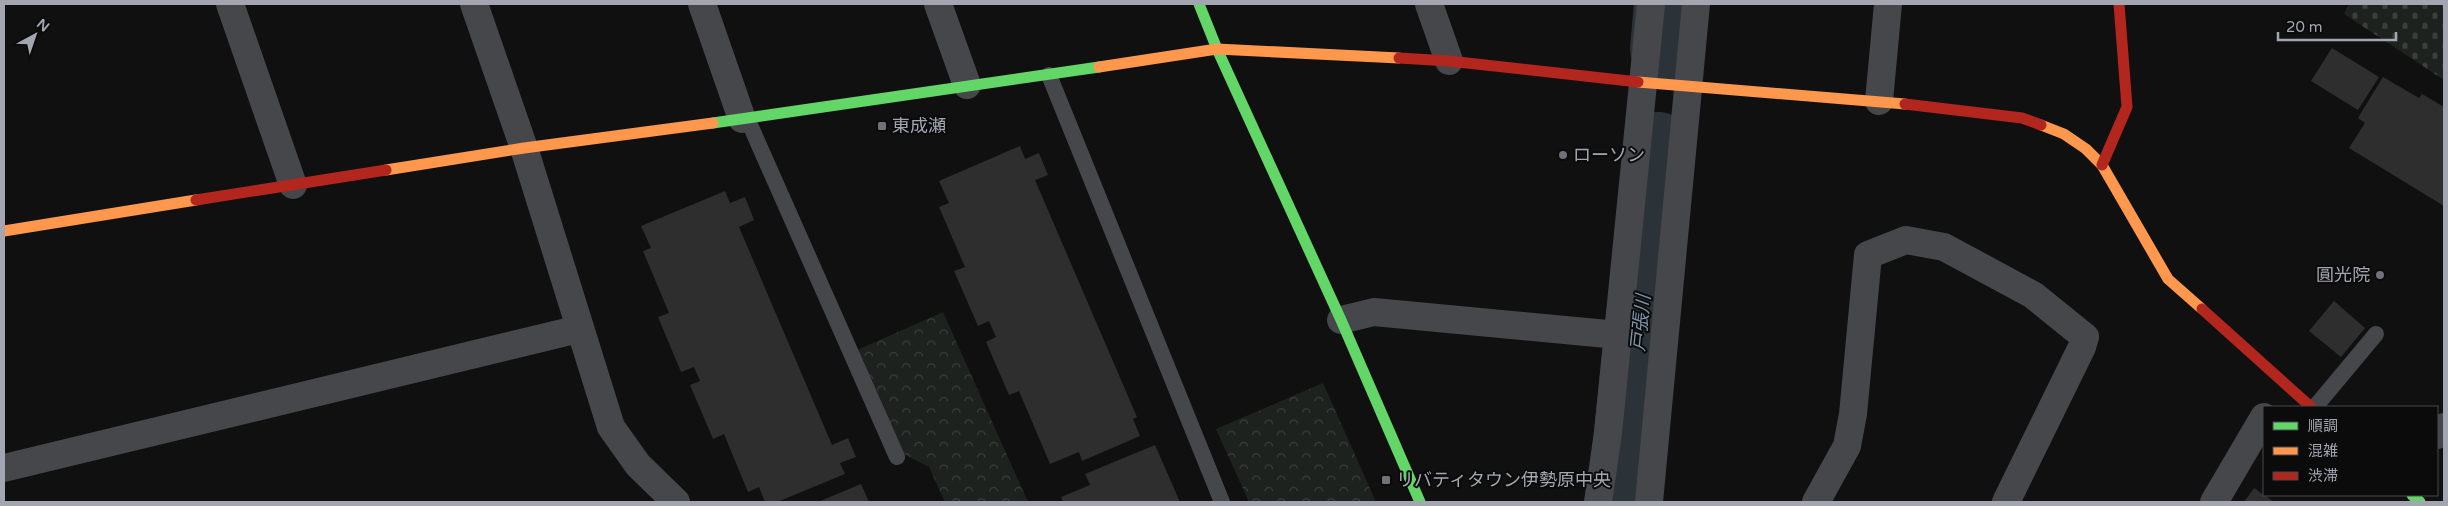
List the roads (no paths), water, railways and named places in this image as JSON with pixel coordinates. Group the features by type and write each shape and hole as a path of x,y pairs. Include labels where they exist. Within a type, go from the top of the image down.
{"street":[{"path":"230,4 293,184"},
{"path":"474,4 524,148 579,329 611,426 638,466 676,502"},
{"path":"702,4 745,119"},
{"path":"938,4 967,85"},
{"path":"1199,4 1217,49 1420,502"},
{"path":"1429,4 1449,61"},
{"path":"1598,502 1608,433 1651,4"},
{"path":"1649,502 1696,4"},
{"path":"1878,101 1888,4"},
{"path":"2102,165 2127,107 2119,4"},
{"path":"4,231 524,148 745,119 1217,49 1449,61 1644,83 1878,101 2022,118 2064,134 2086,149 2102,165 2168,279 2312,406"},
{"path":"1816,502 1847,446 1853,414 1868,255 1906,240 1944,247 2033,294 2085,337 2082,347 2006,502"},
{"path":"1340,320 1374,312 1618,334"},
{"path":"4,468 579,329"},
{"path":"2271,406 2284,383"},
{"path":"2214,502 2263,419"}],"lane":[{"path":"1049,75 1222,502"},
{"path":"745,119 897,457"},
{"path":"2314,406 2376,334"}],"waterway":[{"name":"戸張川","path":"1665,49 1669,4"},
{"name":"戸張川","path":"1622,499 1659,147"}],"place":[{"name":"東成瀬","path":"882,126"},
{"name":"ローソン","path":"1563,155"},
{"name":"圓光院","path":"2380,275"},
{"name":"リバティタウン伊勢原中央","path":"1386,480"}]}
